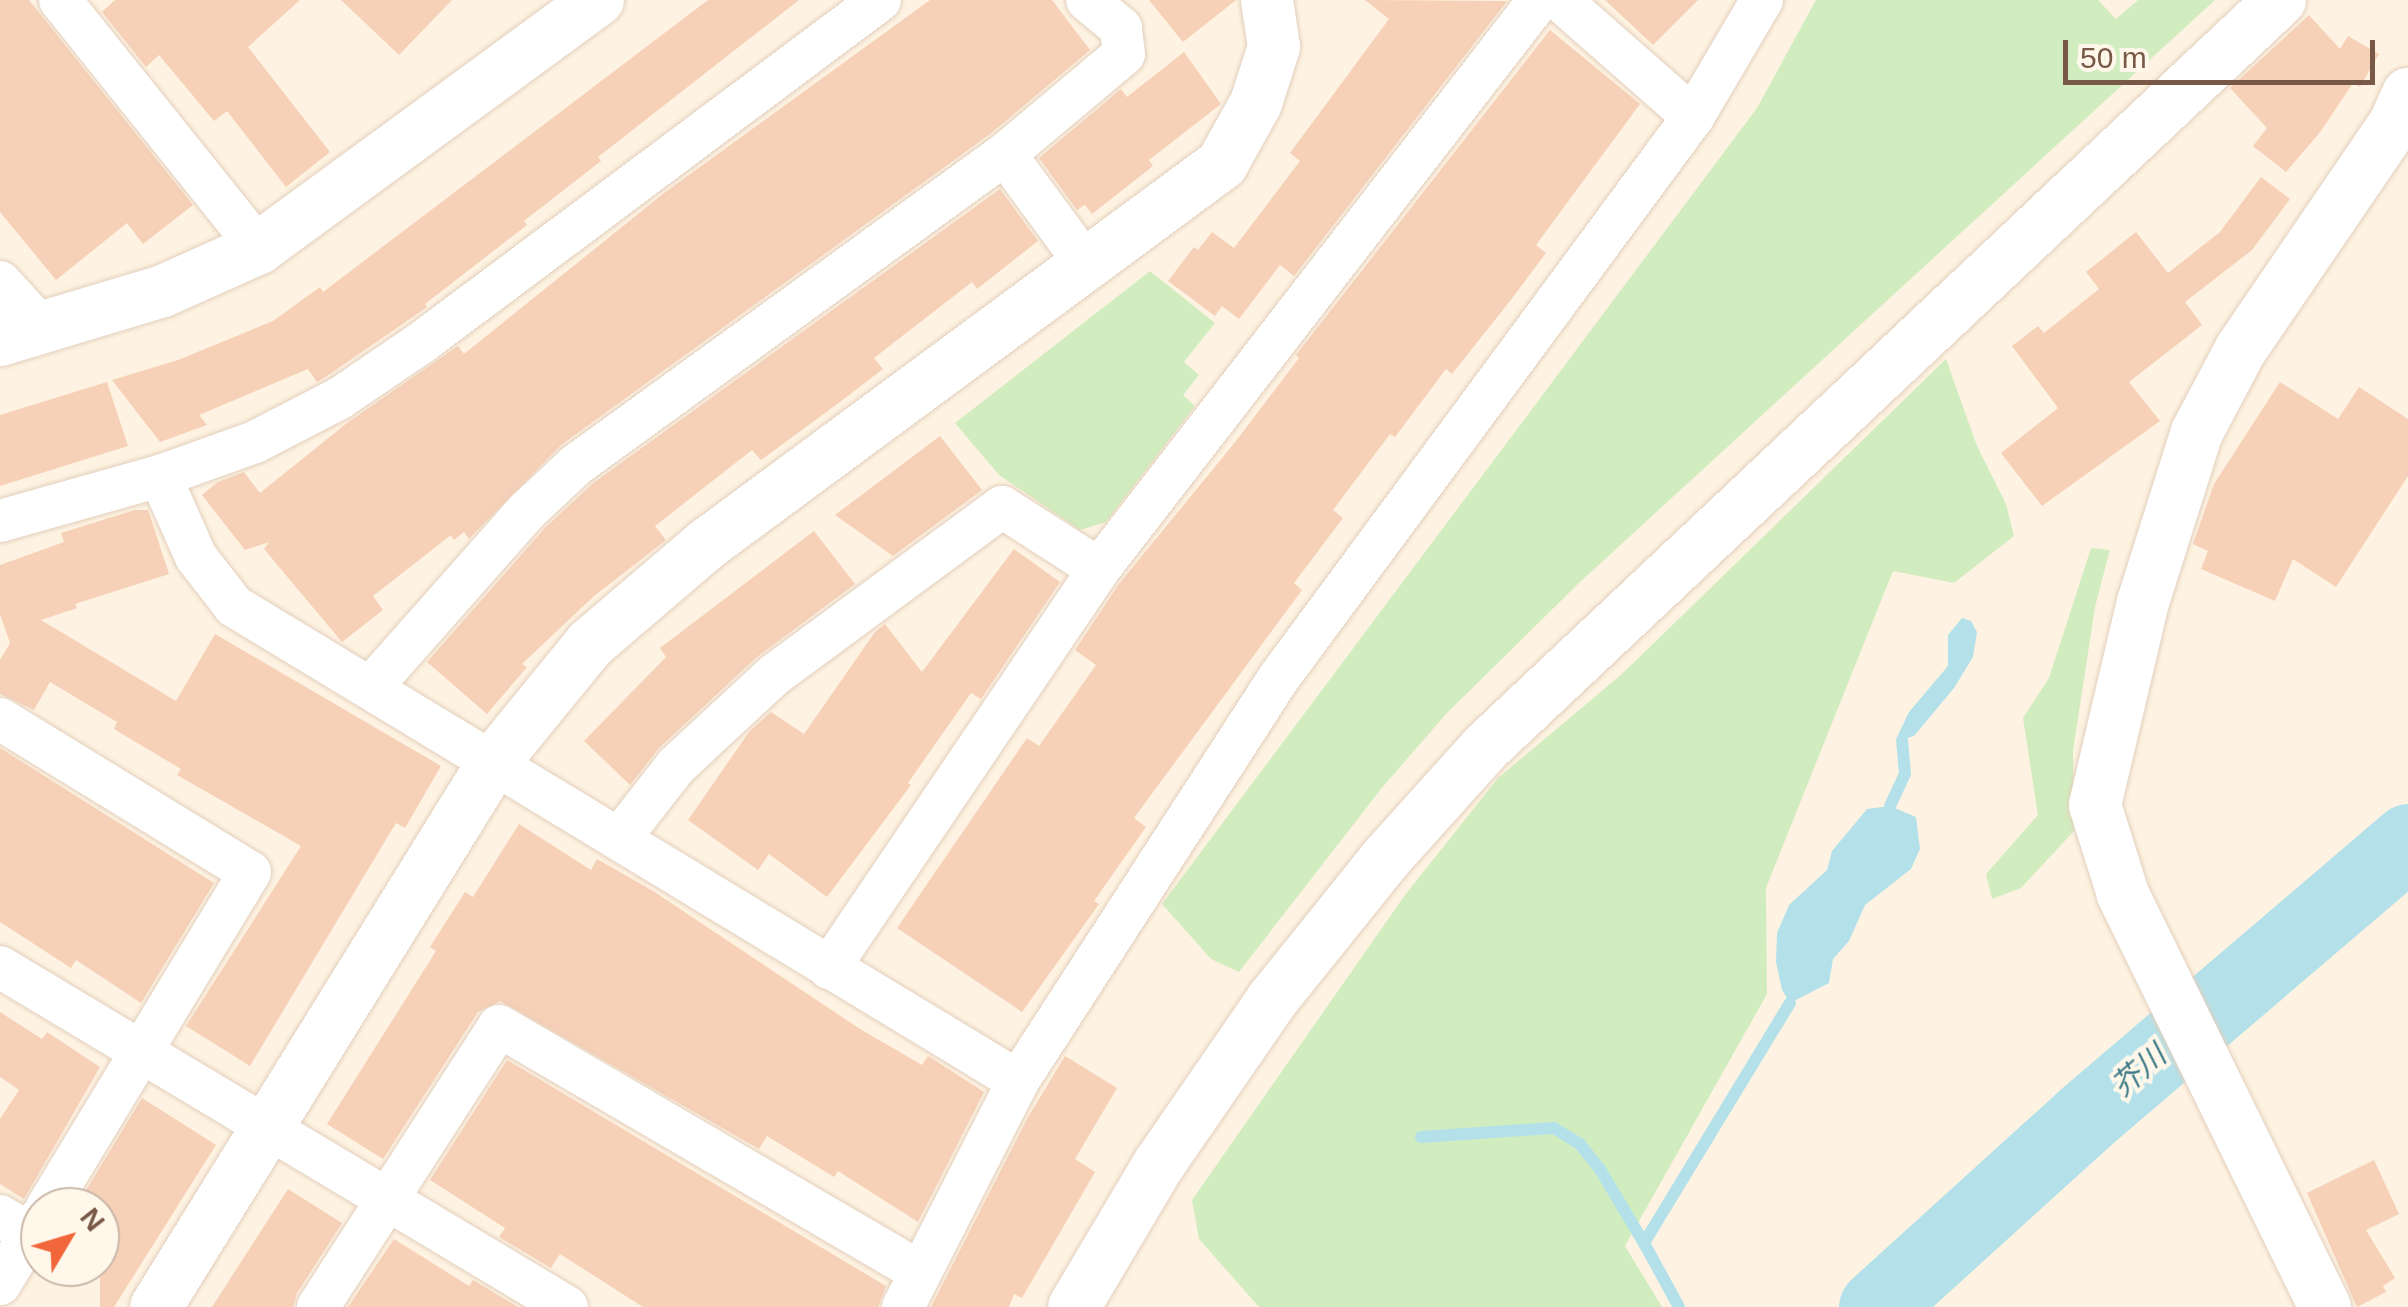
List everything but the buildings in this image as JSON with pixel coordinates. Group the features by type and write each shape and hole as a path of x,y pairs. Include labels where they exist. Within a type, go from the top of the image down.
{"street":[{"path":"60,0 259,248"},
{"path":"0,282 21,334 163,291 259,248 598,0"},
{"path":"0,521 160,476 256,442 340,398 421,344 880,0"},
{"path":"372,686 528,511 576,465 1005,154 1124,54 1121,28 1088,0"},
{"path":"156,1307 493,763 590,644 707,544 1088,267 1222,164 1256,103 1274,47 1267,0"},
{"path":"829,968 1098,569 1539,0"},
{"path":"1560,0 1693,117"},
{"path":"318,1307 499,1026 912,1290 1018,1081 1278,679 1693,117 1762,0"},
{"path":"1074,1307 1159,1164 1272,1000 1386,858 1486,747 2280,0"},
{"path":"2324,1307 2124,894 2095,805 2142,602 2197,432 2241,349 2395,123 2408,94"},
{"path":"1005,154 1088,267"},
{"path":"160,476 196,557 234,606 372,686 1018,1081"},
{"path":"619,839 676,766 774,675 1002,507 1098,569"},
{"path":"0,719 250,872 142,1054 51,1187"},
{"path":"0,967 567,1307"},
{"path":"0,1284 20,1239"}],"green space":[{"path":"1816,0 2098,0 2116,19 2138,0 2215,0 1579,583 1446,714 1381,789 1239,972 1211,959 1162,904 1757,108"},
{"path":"1150,271 1215,323 1184,362 1199,375 1183,395 1195,406 1106,522 1080,530 999,475 955,423"},
{"path":"1946,359 1977,446 2006,504 2014,536 1954,583 1893,571 1766,888 1767,994 1625,1246 1662,1307 1259,1307 1199,1239 1192,1200 1405,895 1498,778 1622,674"},
{"path":"2091,548 2110,550 2095,607 2073,751 2074,831 2021,888 1992,899 1986,874 2038,815 2023,718 2049,678"}],"water":[{"path":"1962,618 1971,621 1977,632 1973,657 1954,688 1914,736 1902,740 1898,735 1909,712 1948,666 1948,635"},
{"path":"1890,806 1916,817 1920,849 1911,869 1865,905 1849,941 1833,959 1829,983 1790,1003 1782,990 1776,962 1777,933 1789,905 1827,870 1832,851 1867,809"}],"waterway":[{"path":"1890,806 1905,774 1902,740"},
{"name":"芥川","path":"1876,1307 2083,1119 2408,841"},
{"path":"1679,1307 1644,1243 1790,1003"},
{"path":"1421,1137 1554,1128 1580,1144 1644,1243"}]}
